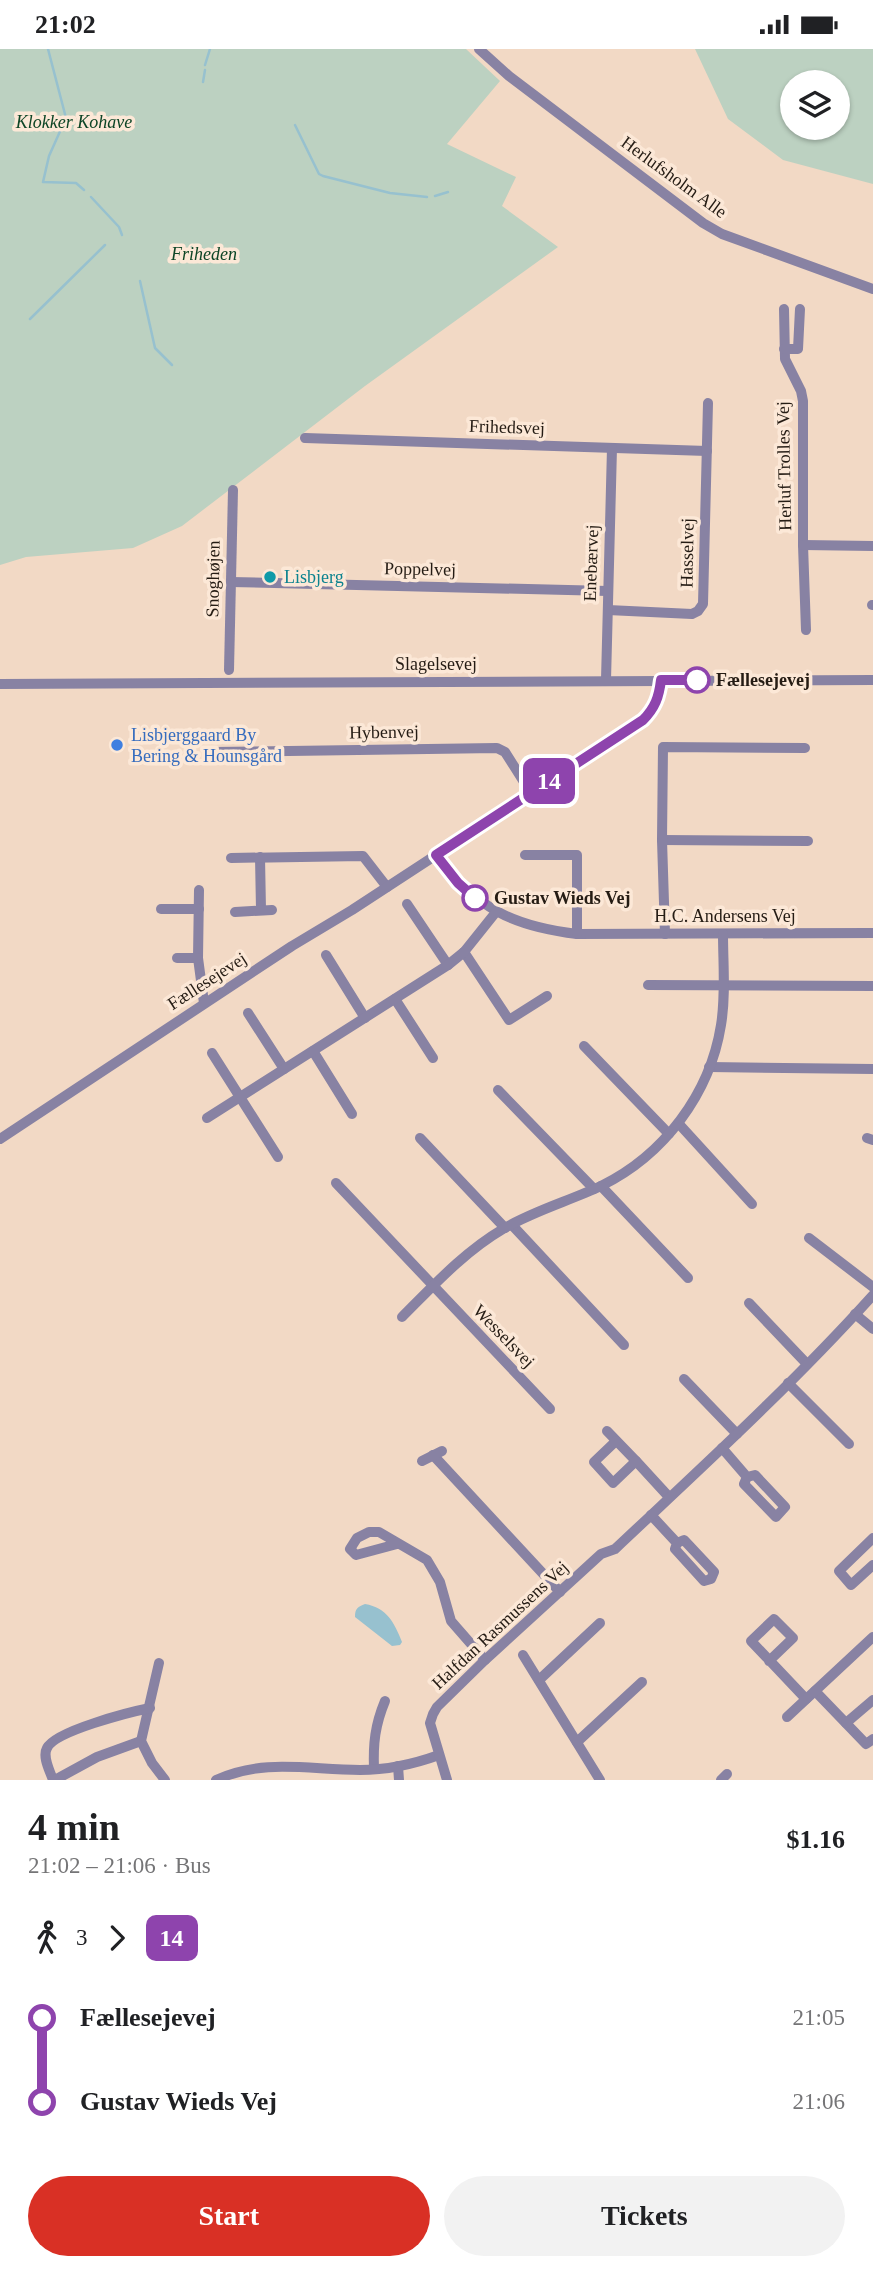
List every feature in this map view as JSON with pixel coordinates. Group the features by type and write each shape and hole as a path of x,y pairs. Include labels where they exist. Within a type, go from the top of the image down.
{"street":[{"name":"Herlufsholm Alle","path":"479,49 509,76 703,223 722,234 873,289"},
{"name":"Herluf Trolles Vej","path":"784,309 785,359 801,391 803,401 806,630"},
{"path":"784,349 798,349 800,309"},
{"name":"Hasselvej","path":"607,610 692,614 703,604 708,403"},
{"name":"Frihedsvej","path":"305,438 707,451"},
{"name":"Enebærvej","path":"606,680 612,448"},
{"name":"Snoghøjen","path":"229,670 233,489"},
{"name":"Herluf Trolles Vej","path":"803,545 873,546"},
{"name":"Poppelvej","path":"231,582 608,591"},
{"name":"Fællesejevej","path":"0,1139 328,922 387,887 643,720 655,706 661,680"},
{"name":"Slagelsevej","path":"0,684 873,680"},
{"path":"666,933 663,747 805,748"},
{"name":"Hybenvej","path":"214,752 497,748 505,752 531,793"},
{"path":"663,840 808,841"},
{"name":"H.C. Andersens Vej","path":"436,855 458,883 475,898 496,912 546,930 577,934 873,933"},
{"path":"524,855 577,855 577,934"},
{"path":"231,857 363,856 387,887"},
{"path":"235,912 266,910 260,857"},
{"path":"199,890 198,958 204,1003"},
{"path":"407,904 448,965"},
{"path":"161,909 199,909"},
{"path":"207,1118 448,965 464,952 496,912"},
{"path":"402,1317 471,1249 508,1226 625,1172 646,1157 678,1124 699,1090 709,1067 721,1024 723,934"},
{"path":"464,952 509,1020 547,996"},
{"path":"326,955 365,1018"},
{"path":"177,958 198,958"},
{"path":"648,985 873,986"},
{"path":"395,999 433,1058"},
{"path":"248,1013 284,1069"},
{"path":"584,1045 669,1134"},
{"path":"313,1051 352,1114"},
{"path":"212,1052 278,1157"},
{"path":"709,1067 873,1069"},
{"path":"498,1090 688,1278"},
{"path":"678,1124 752,1204"},
{"path":"420,1138 624,1345"},
{"name":"Wesselsvej","path":"336,1183 550,1409"},
{"path":"809,1238 873,1287"},
{"name":"Halfdan Rasmussens Vej","path":"447,1780 430,1723 433,1714 485,1660 601,1555 615,1549 737,1434 873,1295"},
{"path":"749,1303 807,1364"},
{"path":"856,1314 873,1329"},
{"path":"684,1378 737,1434"},
{"path":"788,1383 849,1444"},
{"path":"607,1431 670,1497"},
{"path":"616,1441 594,1462 613,1483 636,1461"},
{"path":"722,1448 747,1477"},
{"path":"422,1461 437,1453 560,1592"},
{"path":"651,1515 677,1543"},
{"path":"873,1538 839,1571 851,1585 873,1565"},
{"path":"397,1543 427,1560 440,1582 450,1621 485,1660"},
{"path":"539,1680 600,1623"},
{"path":"787,1717 873,1637"},
{"path":"523,1654 600,1780"},
{"path":"769,1661 806,1699"},
{"path":"159,1663 141,1741 152,1763 165,1780"},
{"path":"577,1742 642,1682"},
{"path":"815,1691 866,1744 873,1739"},
{"path":"846,1723 873,1700"},
{"path":"374,1769 376,1724 385,1702"},
{"path":"141,1741 97,1757 54,1780 46,1762 47,1747 54,1741 125,1713 150,1709"},
{"path":"216,1780 253,1768 284,1765 324,1769 374,1769 398,1766 439,1755"},
{"path":"398,1766 398,1780"}],"green space":[{"name":"Friheden","path":"0,49 466,49 500,81 447,144 516,177 502,206 558,247 365,386 182,526 133,548 26,557 0,565"},
{"path":"695,49 873,49 873,184 783,160 728,119"}],"water":[{"path":"365,1604 379,1609 389,1617 402,1642 400,1645 392,1646 355,1617 357,1608"}],"waterway":[{"path":"48,49 66,118 49,156 43,182 76,183 84,190"},
{"path":"205,65 210,49"},
{"path":"203,82 205,70"},
{"path":"295,125 319,174 390,193 427,197"},
{"path":"435,196 448,192"},
{"path":"91,197 119,227 122,235"},
{"path":"30,319 105,245"},
{"path":"140,281 155,348 172,365"}],"bus line":[{"name":"14","path":"475,898 458,883 436,855 643,720 655,706 661,680 697,680"}],"place":[{"name":"Lisbjerg","path":"270,577"},
{"name":"Fællesejevej","path":"697,680"},
{"name":"Lisbjerggaard By Bering & Hounsgård","path":"117,745"},
{"name":"Gustav Wieds Vej","path":"475,898"}],"park label":[{"name":"Klokker Kohave","path":"74,122"}]}
